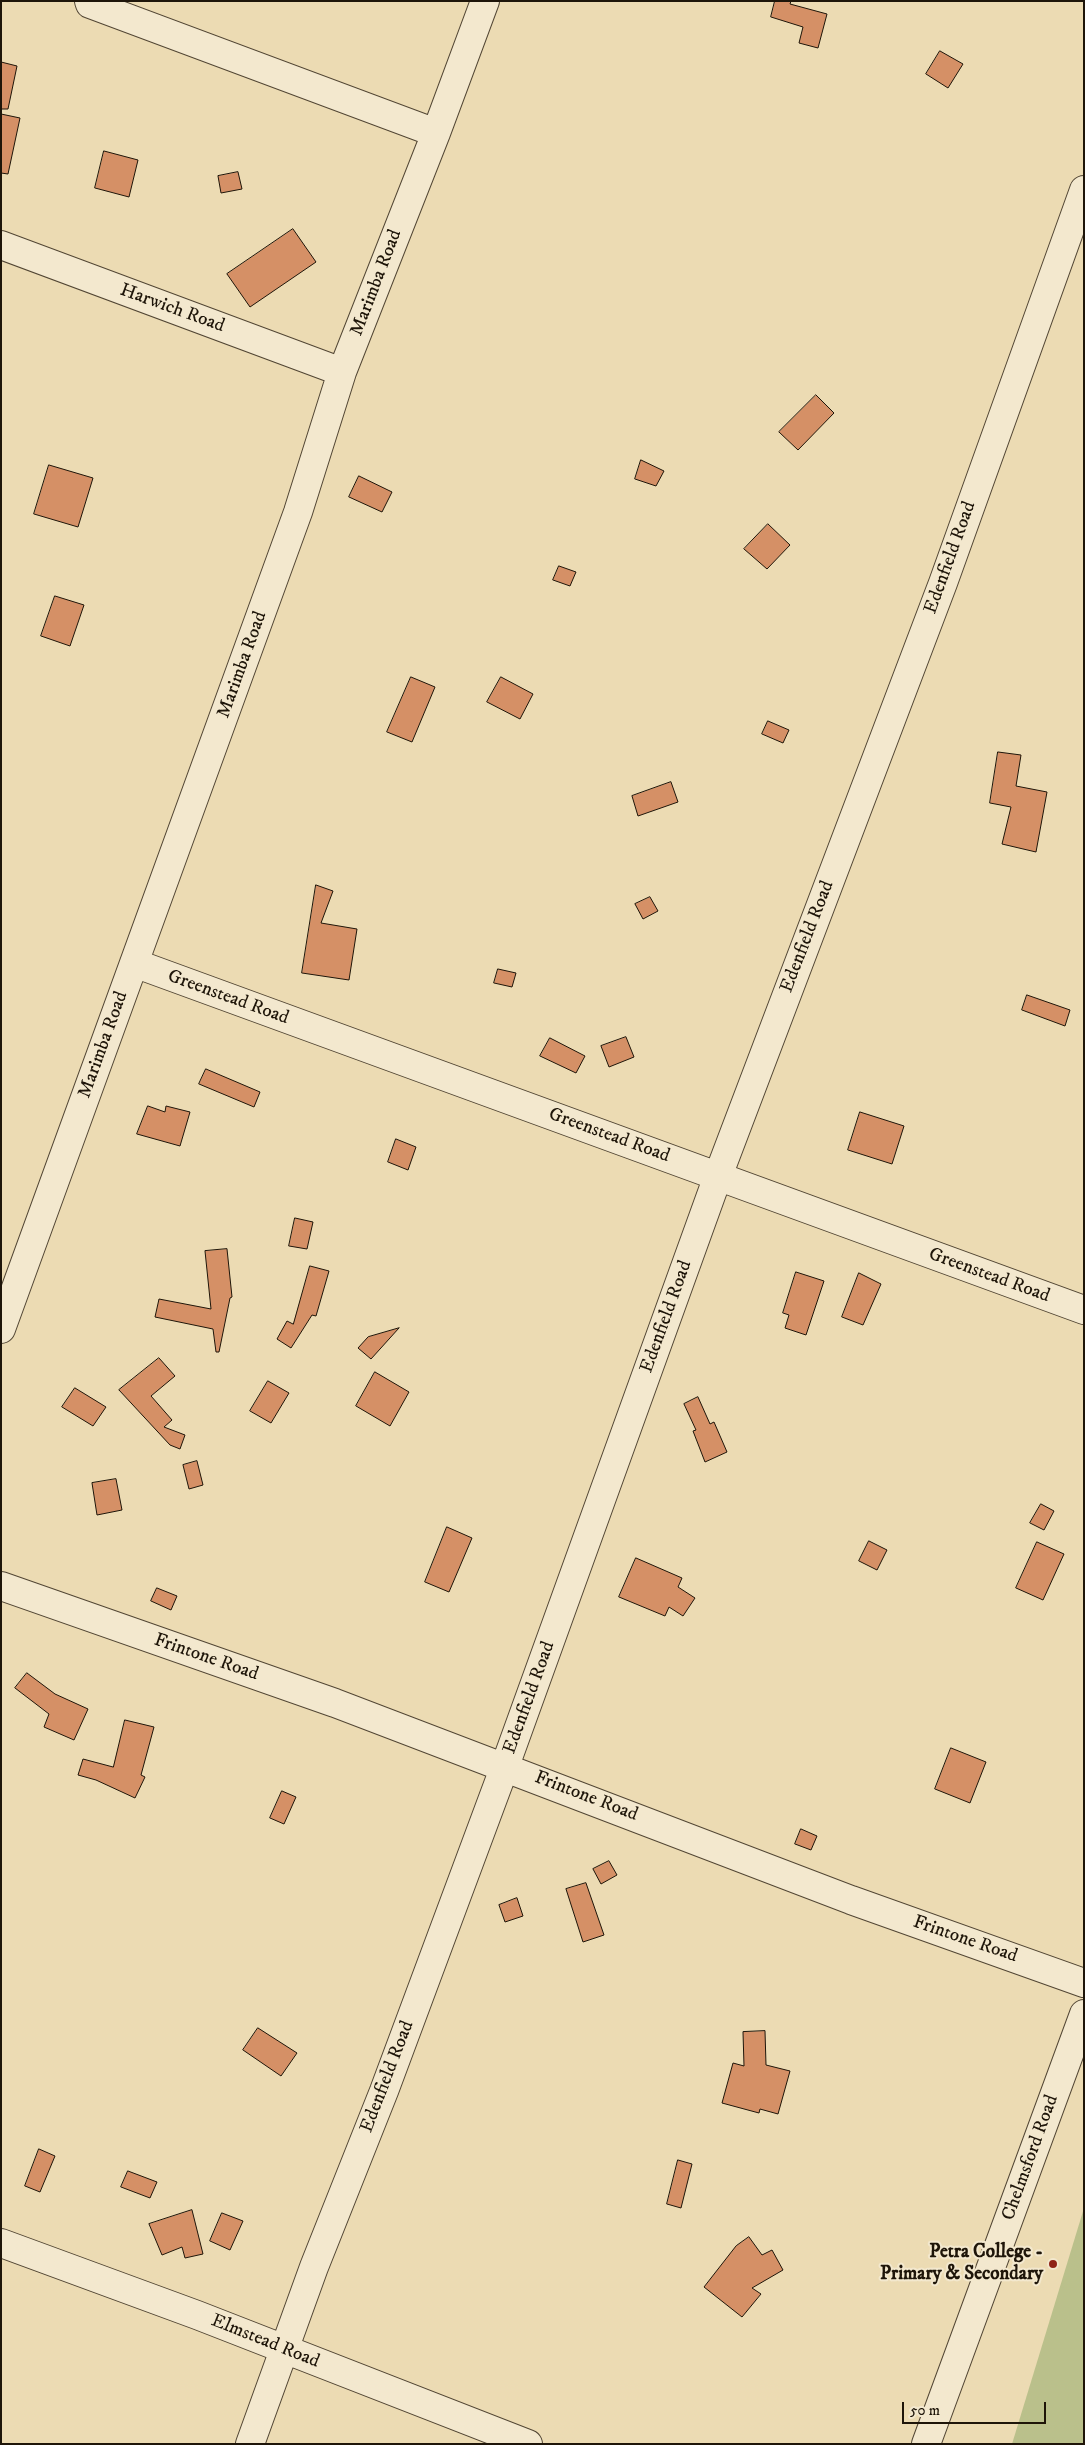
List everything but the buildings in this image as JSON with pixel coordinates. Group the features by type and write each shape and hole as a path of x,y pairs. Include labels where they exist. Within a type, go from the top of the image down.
{"street":[{"path":"89,1 90,4 436,133"},
{"name":"Marimba Road","path":"1,1329 298,512 342,372 436,133 485,1"},
{"name":"Edenfield Road","path":"250,2444 314,2266 384,2091 504,1766 718,1176 943,583 1084,190"},
{"name":"Harwich Road","path":"1,246 342,372"},
{"name":"Greenstead Road","path":"134,963 1084,1310"},
{"name":"Frintone Road","path":"1,1586 335,1703 851,1900 1084,1983"},
{"name":"Chelmsford Road","path":"926,2444 1084,2014"},
{"name":"Elmstead Road","path":"1,2243 197,2315 528,2444"}],"green space":[{"path":"1084,2208 1084,2444 1012,2444"}],"place":[{"name":"Petra College - Primary & Secondary","path":"1053,2264"}]}
